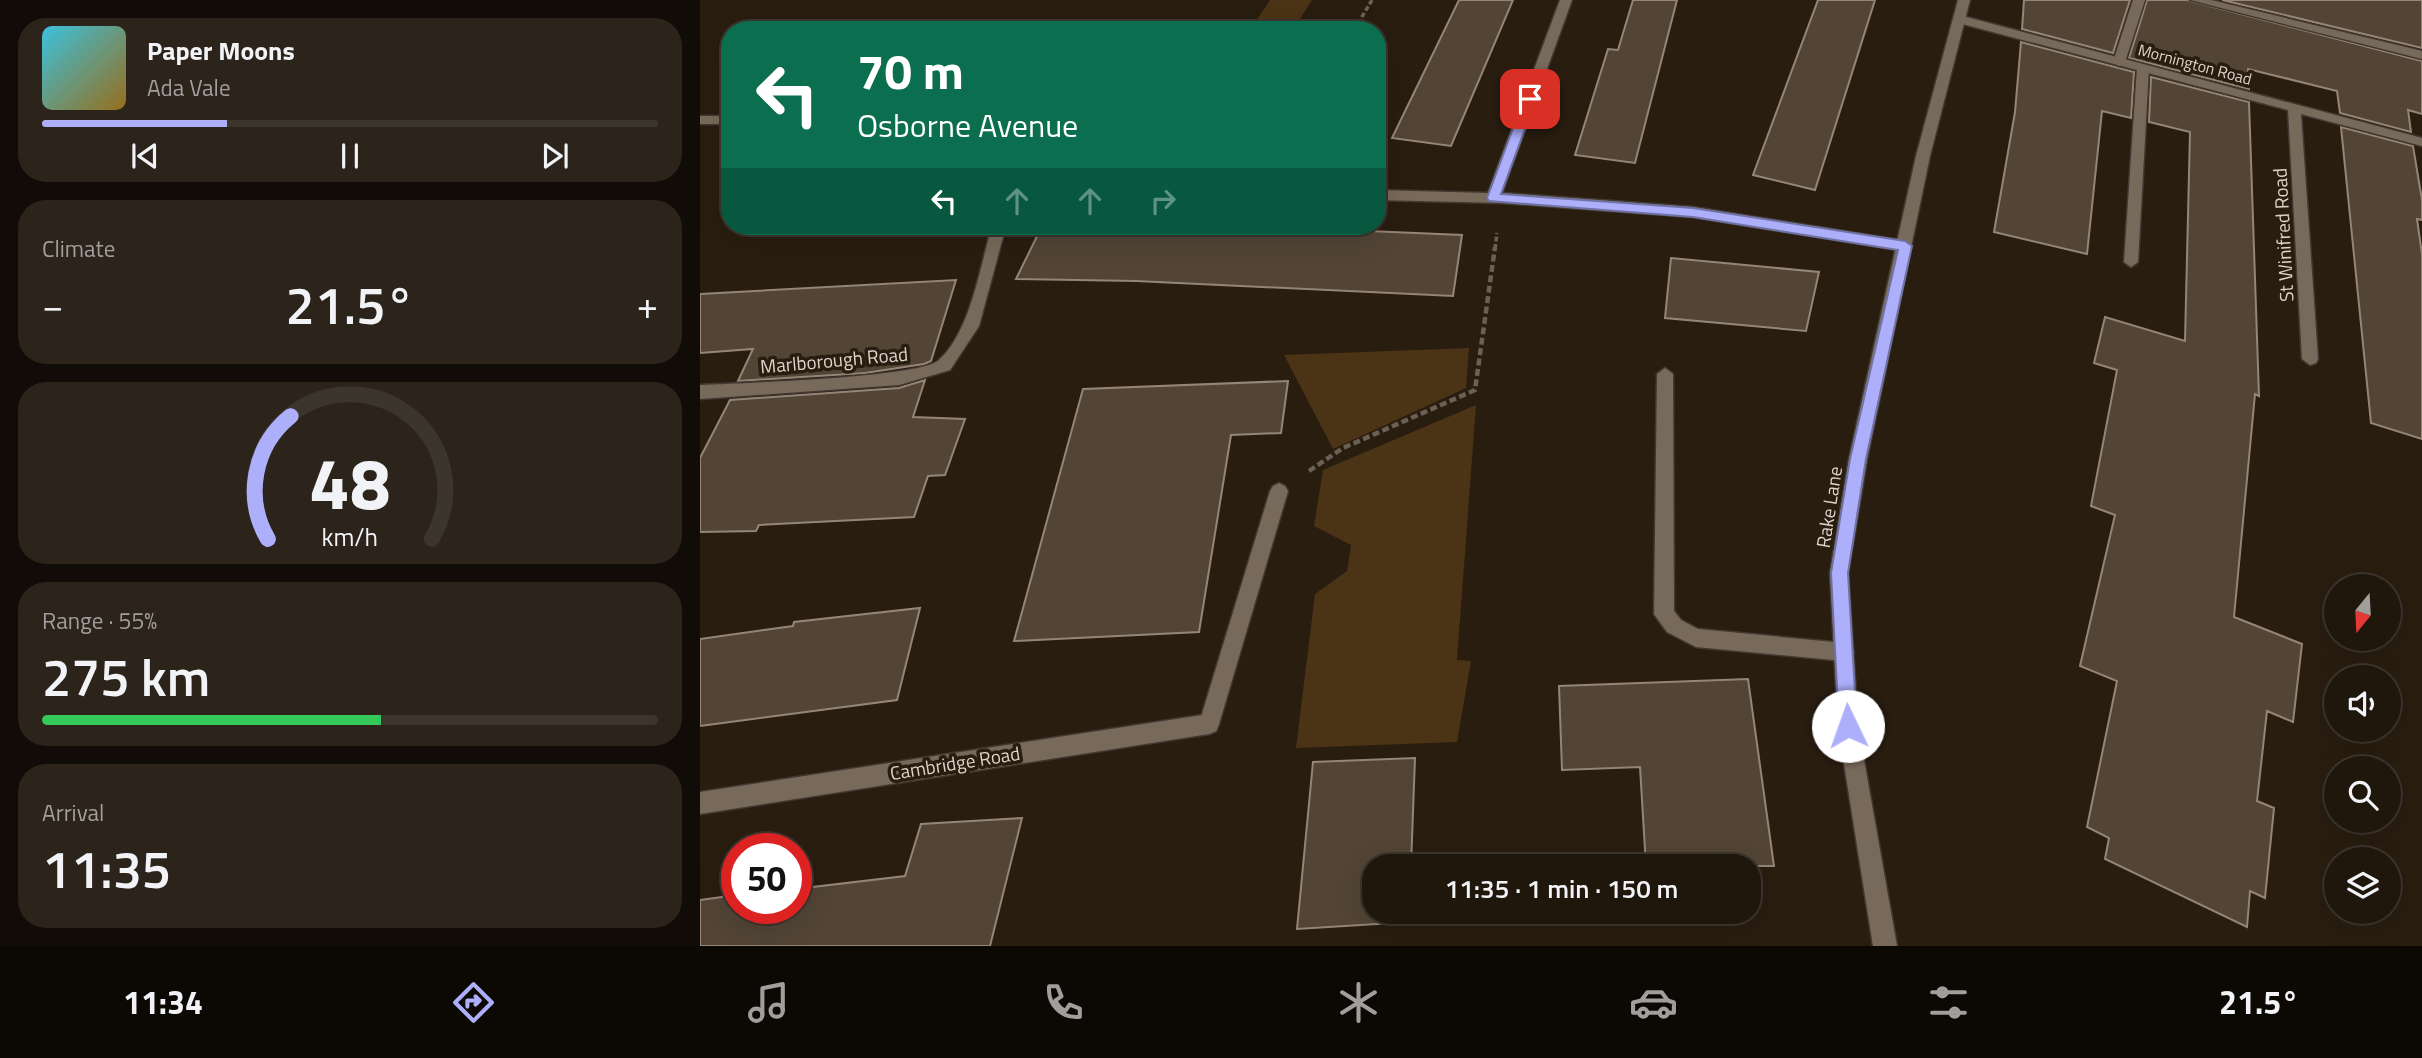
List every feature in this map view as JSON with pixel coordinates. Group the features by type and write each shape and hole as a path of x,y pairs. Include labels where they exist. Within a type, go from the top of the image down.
{"street":[{"path":"1498,198 1566,0"},
{"name":"Rake Lane","path":"1885,946 1848,726 1839,573 1858,459 1923,156 1964,0"},
{"path":"2119,62 2139,0"},
{"path":"2196,0 2422,55"},
{"name":"Mornington Road","path":"1959,19 2422,142"},
{"path":"2131,262 2143,68"},
{"name":"St Winifred Road","path":"2294,108 2310,359"},
{"path":"700,120 721,120"},
{"path":"1386,195 1498,198 1693,212 1905,246"},
{"name":"Marlborough Road","path":"700,393 899,379 944,366 971,326 996,235"},
{"path":"1665,374 1664,614 1674,626 1696,638 1844,652"},
{"name":"Cambridge Road","path":"700,803 1209,724 1279,491"}],"path":[{"path":"1359,21 1372,0"},
{"path":"1279,491 1343,448 1475,390 1498,198"}],"shaded area":[{"path":"1270,0 1312,0 1299,21 1256,21"},
{"path":"1469,348 1466,388 1333,449 1284,355"},
{"path":"1476,405 1457,660 1471,661 1457,742 1296,748 1315,594 1347,571 1351,545 1314,526 1323,470"}],"building":[{"path":"1459,0 1513,0 1451,146 1392,138"},
{"path":"1633,0 1677,0 1635,163 1575,155 1608,49 1618,50"},
{"path":"1818,0 1875,0 1815,190 1753,175"},
{"path":"2024,0 2130,0 2113,53 2022,29"},
{"path":"2147,0 2187,0 2422,61 2422,114 2408,110 2411,132 2340,113 2337,91 2248,69 2249,89 2129,58"},
{"path":"2222,0 2422,0 2422,48"},
{"path":"2021,42 2134,72 2131,118 2102,111 2087,254 1994,232 2015,112"},
{"path":"2151,77 2249,102 2259,396 2255,394 2234,617 2302,644 2293,722 2267,711 2257,801 2274,808 2265,898 2250,891 2247,927 2105,859 2109,838 2087,827 2117,681 2080,666 2115,515 2091,506 2117,370 2094,363 2105,317 2185,341 2190,132 2149,122"},
{"path":"2341,127 2413,146 2422,200 2422,220 2417,219 2422,254 2422,439 2371,423"},
{"path":"1386,232 1462,235 1453,296 1136,281 1016,279 1038,235 1386,235"},
{"path":"1671,258 1819,272 1806,331 1665,318"},
{"path":"956,280 931,361 924,364 865,373 738,381 753,349 700,353 700,294"},
{"path":"925,380 913,417 965,419 945,475 928,476 914,517 759,525 756,531 700,532 700,458 730,400 899,388"},
{"path":"1288,381 1281,433 1231,435 1199,632 1014,641 1083,389"},
{"path":"920,608 897,700 700,726 700,639 793,626 794,622"},
{"path":"1748,679 1774,866 1761,866 1761,854 1645,854 1640,767 1562,770 1559,686"},
{"path":"1415,758 1411,854 1362,854 1362,924 1377,924 1297,929 1313,762"},
{"path":"1022,818 990,946 700,946 700,900 721,897 721,924 812,924 812,887 905,876 921,824"}],"route":[{"path":"1530,99 1493,198 1693,212 1905,246 1858,459 1839,573 1848,726"}]}
